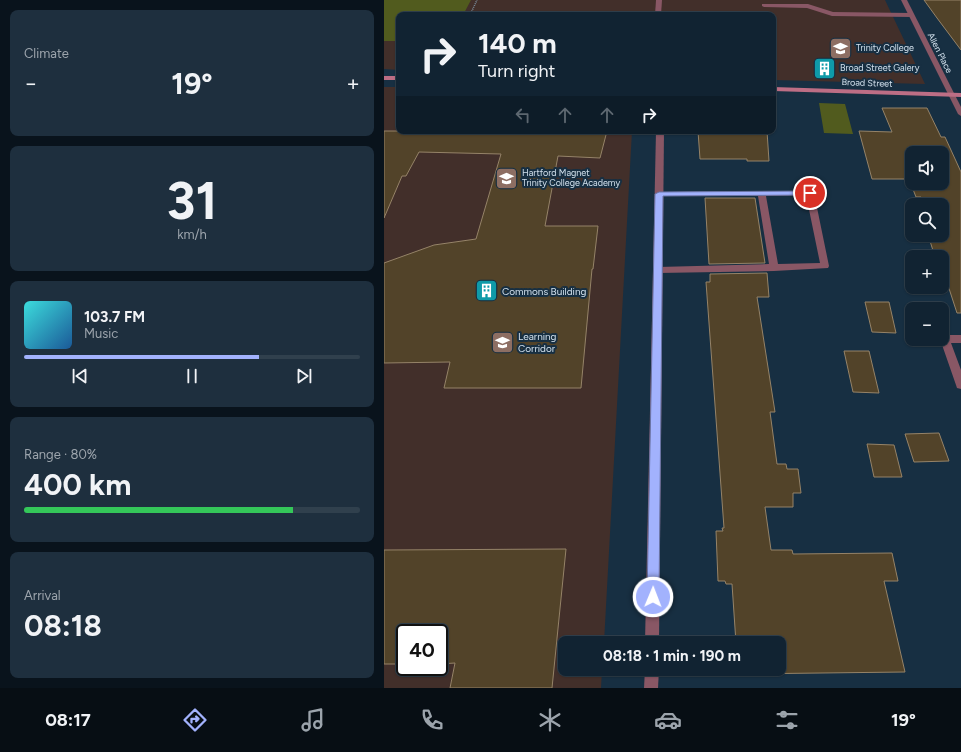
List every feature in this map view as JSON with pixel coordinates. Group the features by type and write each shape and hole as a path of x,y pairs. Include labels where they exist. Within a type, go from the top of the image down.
{"main road":[{"path":"384,78 396,78"},
{"name":"Broad Street","path":"776,89 961,95"}],"street":[{"path":"658,12 659,0"},
{"name":"Allen Place","path":"904,0 961,114"},
{"path":"764,5 808,6 832,14 911,14"},
{"path":"652,636 660,134"},
{"path":"762,193 774,268"},
{"path":"658,270 826,266 810,193 659,194"},
{"path":"961,339 945,339 961,385"},
{"path":"651,688 652,676"}],"path":[{"path":"471,12 477,0"}],"shaded area":[{"name":"Trinity College","path":"384,0 885,0 925,84 776,80 776,12 396,12 396,70 384,69"},
{"name":"Learning Corridor","path":"384,87 396,87 396,134 632,134 604,636 558,636 558,676 602,676 601,688 384,688"}],"green space":[{"path":"384,0 471,0 465,12 396,12 396,41 384,41"},
{"path":"819,103 845,104 853,134 824,133"}],"building":[{"path":"924,0 961,0 961,50 937,18"},
{"path":"882,108 927,108 941,137 945,137 961,172 961,313 957,313 949,288 949,250 933,250 930,242 949,242 949,198 916,197 913,190 949,190 949,146 905,146 905,179 872,179 859,131 892,132"},
{"name":"Commons Building","path":"384,131 396,131 396,134 606,134 600,158 558,156 545,226 598,226 592,269 581,388 444,388 450,362 384,363 384,263 434,245 476,239 501,154 419,152 406,176 402,176 384,218"},
{"path":"698,134 767,134 769,161 747,161 747,159 700,159"},
{"path":"705,198 755,198 765,263 709,264"},
{"path":"767,273 769,297 757,297 775,412 770,412 777,464 786,464 787,469 798,469 801,493 793,493 793,507 765,507 771,550 792,550 793,554 892,553 898,581 884,581 905,672 786,673 786,636 736,636 732,584 726,584 725,581 718,581 716,531 723,531 722,528 724,528 706,282 710,282 710,274"},
{"path":"865,302 889,302 896,333 872,332"},
{"path":"844,351 869,351 879,393 853,392"},
{"path":"939,433 949,461 914,462 905,434"},
{"path":"867,444 894,445 902,477 874,477"},
{"path":"566,549 552,688 450,688 455,663 448,663 448,624 396,624 396,664 384,664 384,550"}],"place":[{"name":"Trinity College","path":"840,48"},
{"name":"Broad Street Galery","path":"824,68"},
{"name":"Hartford Magnet Trinity College Academy","path":"507,178"},
{"name":"Commons Building","path":"487,291"},
{"name":"Learning Corridor","path":"502,342"}],"route":[{"path":"653,597 659,194 810,193"}]}
